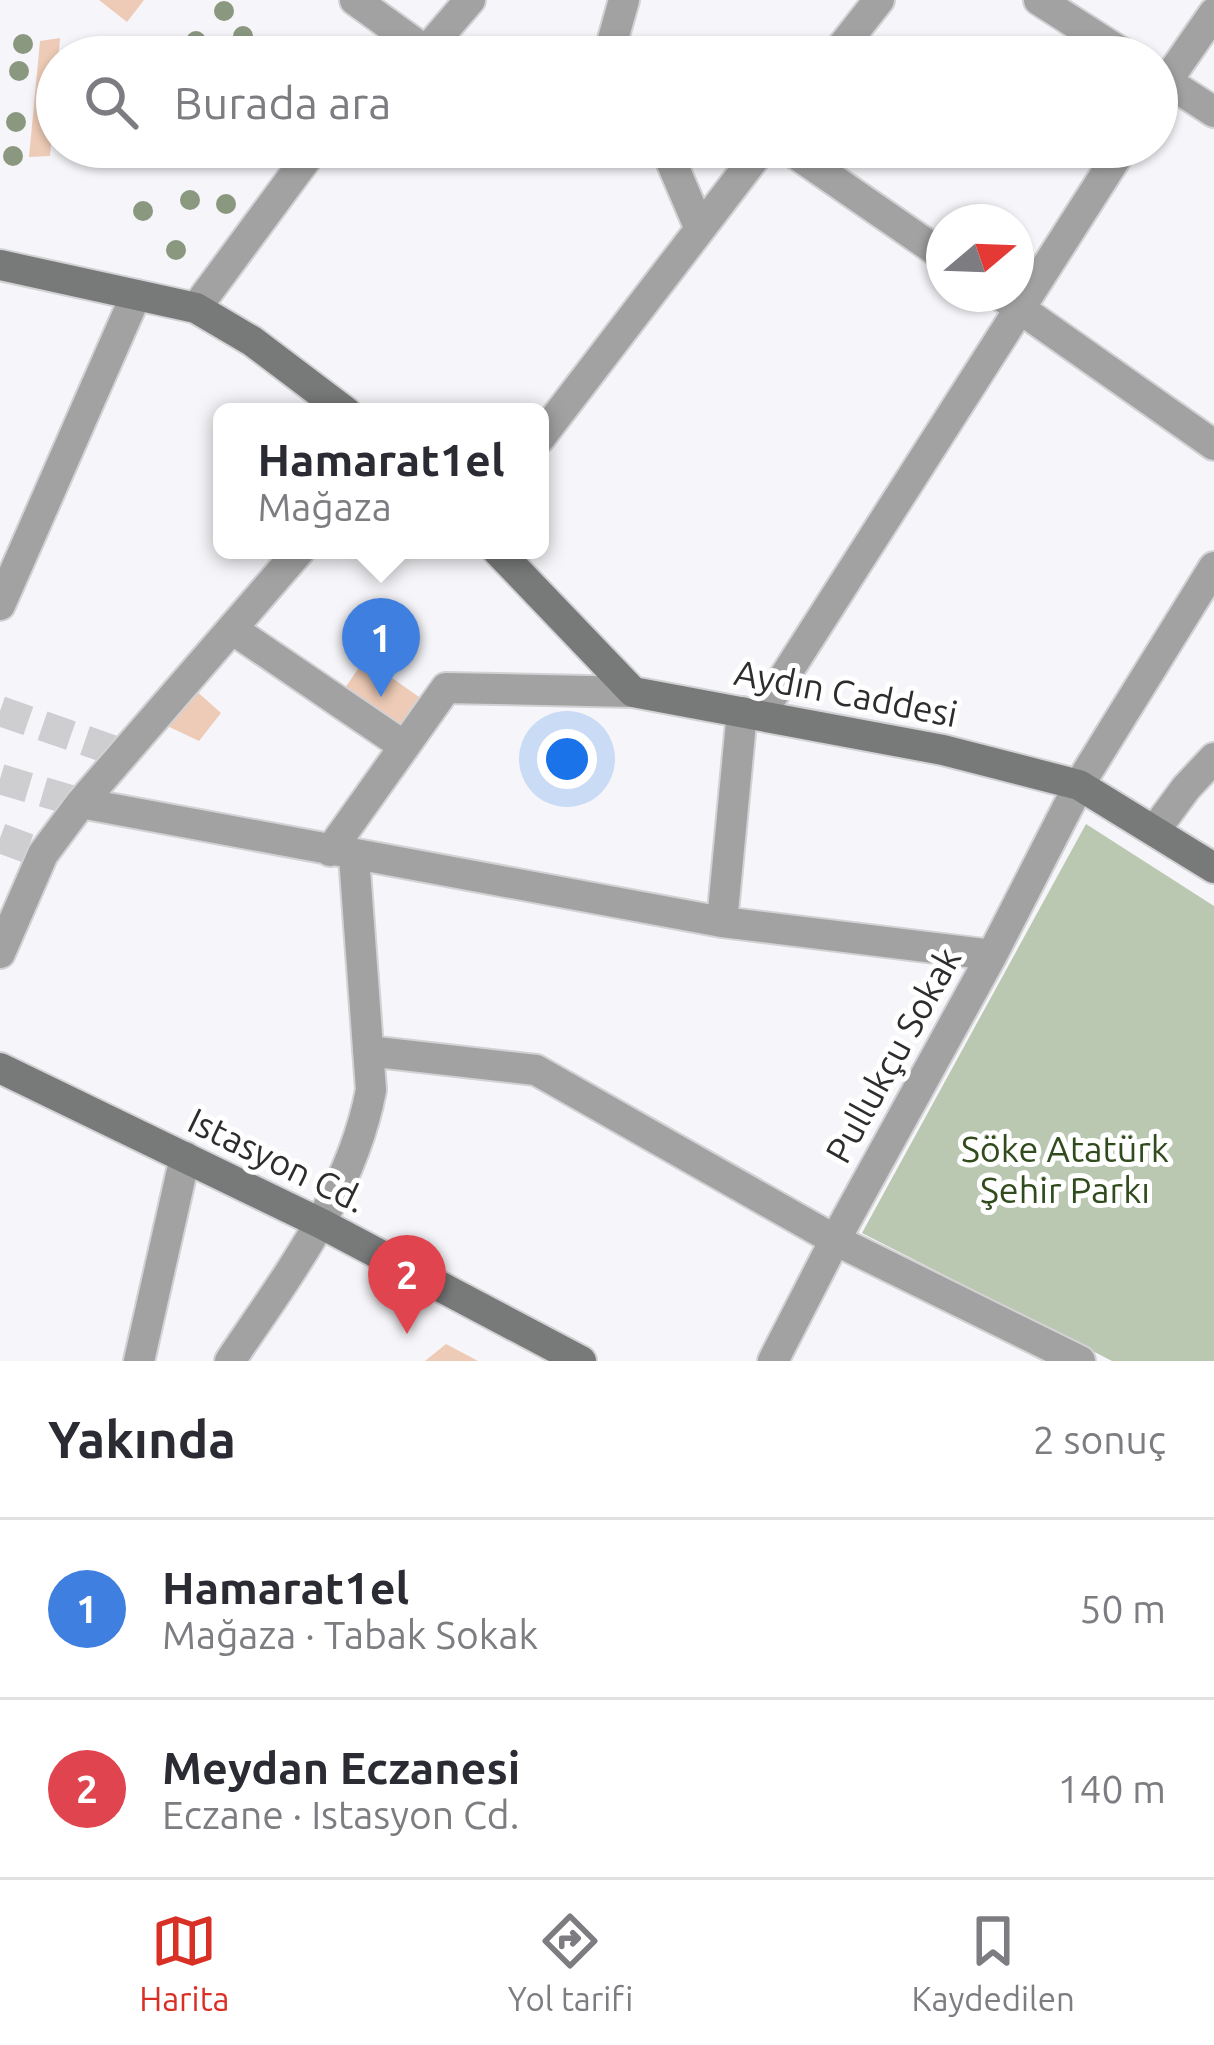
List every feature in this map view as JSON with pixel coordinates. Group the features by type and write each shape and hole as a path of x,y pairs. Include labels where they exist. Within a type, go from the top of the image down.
{"main road":[{"path":"0,266 196,308 252,340 334,403"},
{"path":"506,559 633,692"},
{"name":"Aydın Caddesi","path":"633,692 944,750 1079,785 1214,868"},
{"name":"Istasyon Cd.","path":"0,1068 322,1224 581,1361"}],"street":[{"path":"356,0 401,36"},
{"path":"439,36 470,0"},
{"path":"614,36 623,0"},
{"path":"851,36 879,0"},
{"path":"1039,0 1095,36"},
{"path":"1178,60 1214,13"},
{"path":"1178,93 1214,112"},
{"path":"196,308 299,168"},
{"path":"674,168 700,229"},
{"path":"549,426 747,168"},
{"path":"816,168 926,244"},
{"path":"1034,268 1108,168"},
{"path":"0,605 136,295"},
{"path":"722,922 751,713 1003,312"},
{"path":"1026,312 1214,445"},
{"path":"0,953 43,854 81,803 292,559"},
{"name":"Pullukçu Sokak","path":"773,1361 1079,785 1214,567"},
{"path":"232,629 404,746"},
{"path":"230,1361 322,1224 365,1126 371,1090 368,1051 342,854 404,746 446,688 633,692"},
{"path":"1155,830 1214,758"},
{"path":"81,803 722,922 992,956"},
{"path":"368,1051 536,1070 836,1240 1080,1361"},
{"path":"140,1361 184,1157"}],"green space":[{"name":"Söke Atatürk Şehir Parkı","path":"1086,824 1214,906 1214,1361 1112,1361 862,1233"}],"building":[{"path":"99,0 144,0 127,22"},
{"path":"36,83 36,157 29,157"},
{"path":"365,659 422,699 397,735 340,695"},
{"path":"193,688 221,713 199,741 161,723"},
{"path":"446,1344 478,1361 425,1361"}],"tunnel":[{"path":"0,711 124,754"},
{"path":"0,779 81,803"},
{"path":"0,838 43,854"}],"place":[{"name":"Hamarat1el","path":"381,697"},
{"name":"Meydan Eczanesi","path":"407,1334"}]}
